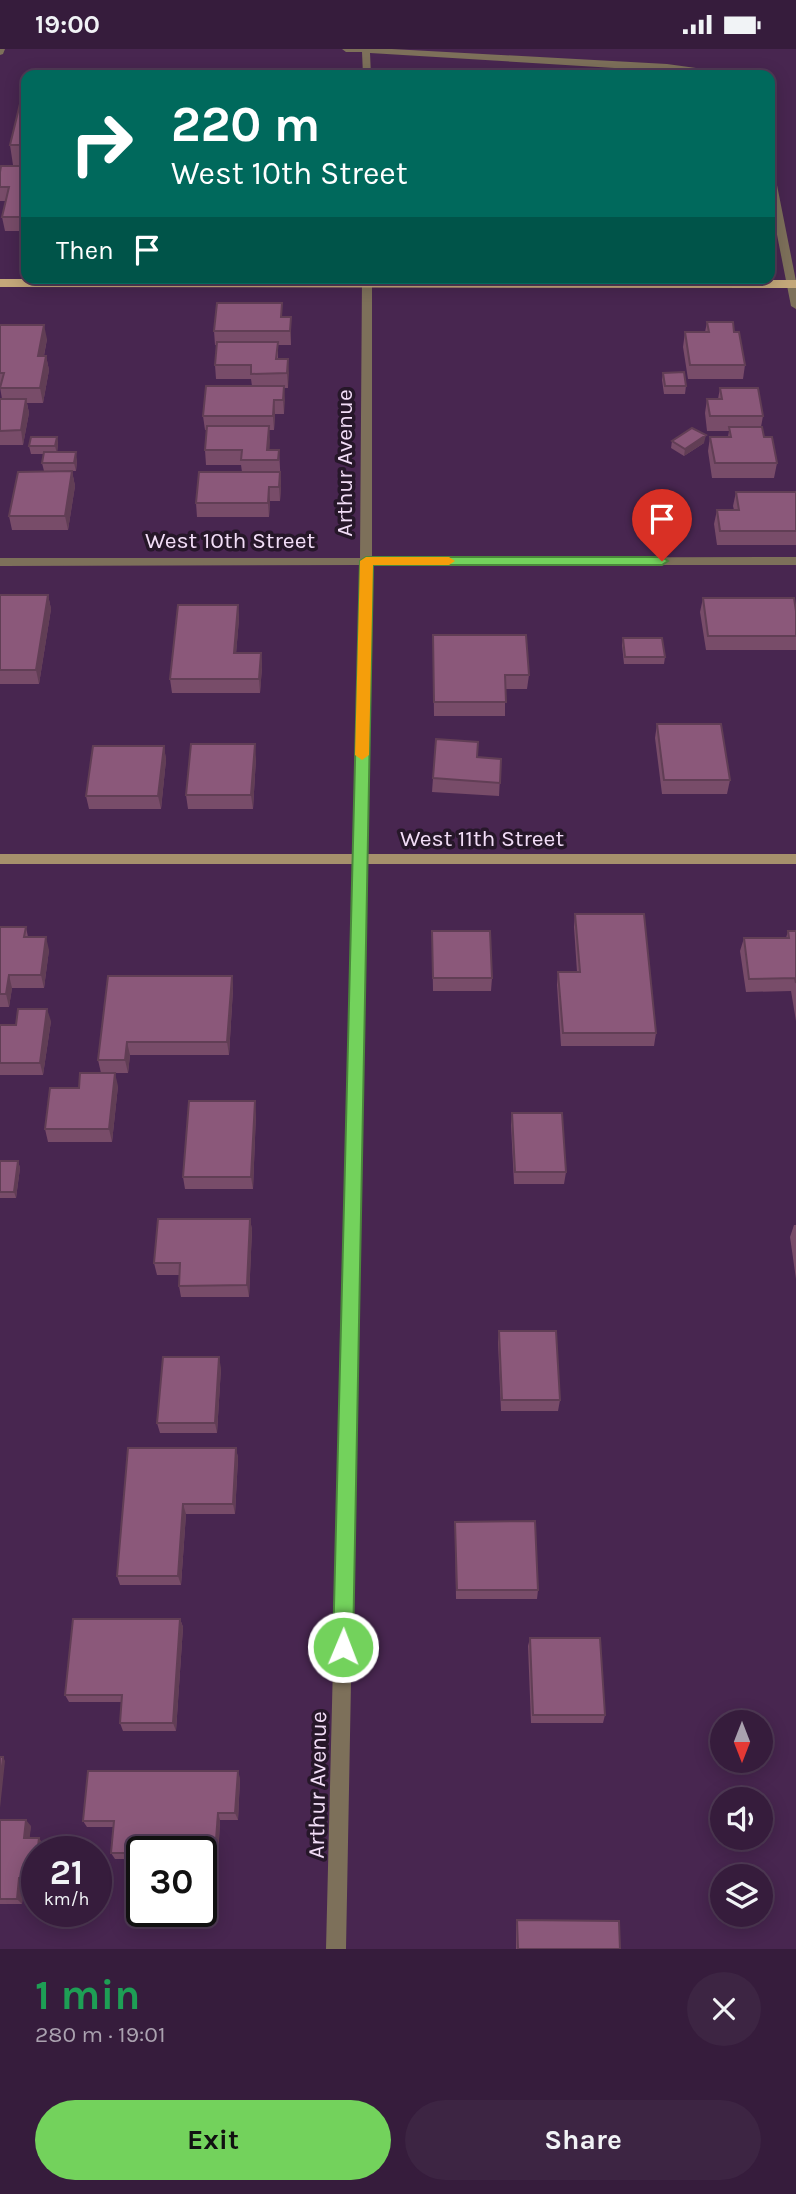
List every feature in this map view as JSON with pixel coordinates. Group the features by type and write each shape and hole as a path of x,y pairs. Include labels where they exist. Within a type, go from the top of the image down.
{"main road":[{"path":"0,283 21,283"},
{"path":"775,284 794,284"},
{"name":"West 11th Street","path":"0,859 796,859"}],"street":[{"path":"346,49 689,70"},
{"path":"366,50 367,70"},
{"path":"775,197 794,284 796,306"},
{"name":"Arthur Avenue","path":"336,1949 366,561 367,284"},
{"name":"West 10th Street","path":"0,562 796,561"}],"building":[{"path":"21,100 21,145 10,145"},
{"path":"1,166 21,166 21,217 2,217 9,187 0,187"},
{"path":"217,303 282,303 281,317 291,317 290,331 214,331"},
{"path":"707,322 733,322 734,332 739,332 745,365 690,365 685,332 709,332"},
{"path":"0,325 44,325 38,356 46,356 40,388 0,388 4,373 0,373"},
{"path":"217,342 278,342 276,359 288,359 287,373 251,374 251,365 215,365"},
{"path":"684,372 686,386 665,386 663,373"},
{"path":"206,386 284,386 283,400 274,400 273,416 203,416"},
{"path":"720,388 758,388 763,416 710,416 707,399 722,399"},
{"path":"0,399 26,399 21,430 0,431"},
{"path":"207,426 269,426 267,450 279,450 278,460 241,460 242,450 205,450"},
{"path":"729,427 762,427 764,437 772,437 777,463 715,463 710,437 731,437"},
{"path":"692,428 706,435 685,449 672,441"},
{"path":"31,437 57,437 55,446 29,446"},
{"path":"44,452 76,452 74,463 42,463"},
{"path":"72,471 65,516 9,516 18,472"},
{"path":"199,472 280,472 279,487 269,487 268,503 196,503"},
{"path":"736,492 796,492 796,531 720,531 717,510 739,510"},
{"path":"0,595 48,595 36,670 0,670"},
{"path":"703,598 794,598 796,636 708,636"},
{"path":"178,605 238,605 234,653 261,653 259,679 170,679"},
{"path":"433,635 526,635 529,675 505,675 506,702 434,702"},
{"path":"623,638 662,638 665,657 625,657"},
{"path":"657,724 721,724 730,780 664,780"},
{"path":"436,739 478,742 477,757 501,759 500,783 433,778"},
{"path":"191,744 255,744 251,795 186,795"},
{"path":"93,746 164,746 158,796 86,796"},
{"path":"575,914 644,914 656,1033 563,1033 558,972 580,972"},
{"path":"0,927 26,927 24,937 46,937 41,975 9,975 6,994 0,994"},
{"path":"432,931 490,931 492,978 433,978"},
{"path":"788,931 796,931 796,983 795,978 749,979 744,938 789,938"},
{"path":"108,976 232,976 227,1042 127,1042 125,1060 98,1060"},
{"path":"18,1009 47,1009 40,1063 0,1063 0,1025 16,1025"},
{"path":"80,1073 115,1073 109,1129 45,1129 50,1088 79,1088"},
{"path":"189,1101 255,1101 251,1177 183,1177"},
{"path":"512,1113 562,1113 566,1172 515,1172"},
{"path":"0,1161 18,1161 14,1192 0,1192"},
{"path":"158,1219 250,1219 247,1285 179,1286 180,1263 154,1263"},
{"path":"499,1331 556,1331 560,1400 502,1400"},
{"path":"163,1357 219,1357 215,1423 157,1423"},
{"path":"128,1448 236,1448 233,1504 183,1504 178,1576 117,1576"},
{"path":"535,1521 538,1590 457,1590 455,1522"},
{"path":"73,1619 180,1619 173,1723 120,1723 122,1695 65,1695"},
{"path":"530,1638 600,1638 605,1715 533,1715"},
{"path":"0,1757 3,1757 0,1784"},
{"path":"88,1771 238,1771 235,1813 218,1813 216,1836 126,1836 126,1853 112,1853 114,1821 83,1821"},
{"path":"0,1820 26,1820 24,1836 21,1836 21,1878 17,1899 0,1899"},
{"path":"517,1920 619,1921 620,1949 518,1949"}],"slow traffic":[{"path":"362,755 366,561 449,561"}],"route":[{"path":"343,1647 366,561 662,561"}]}
